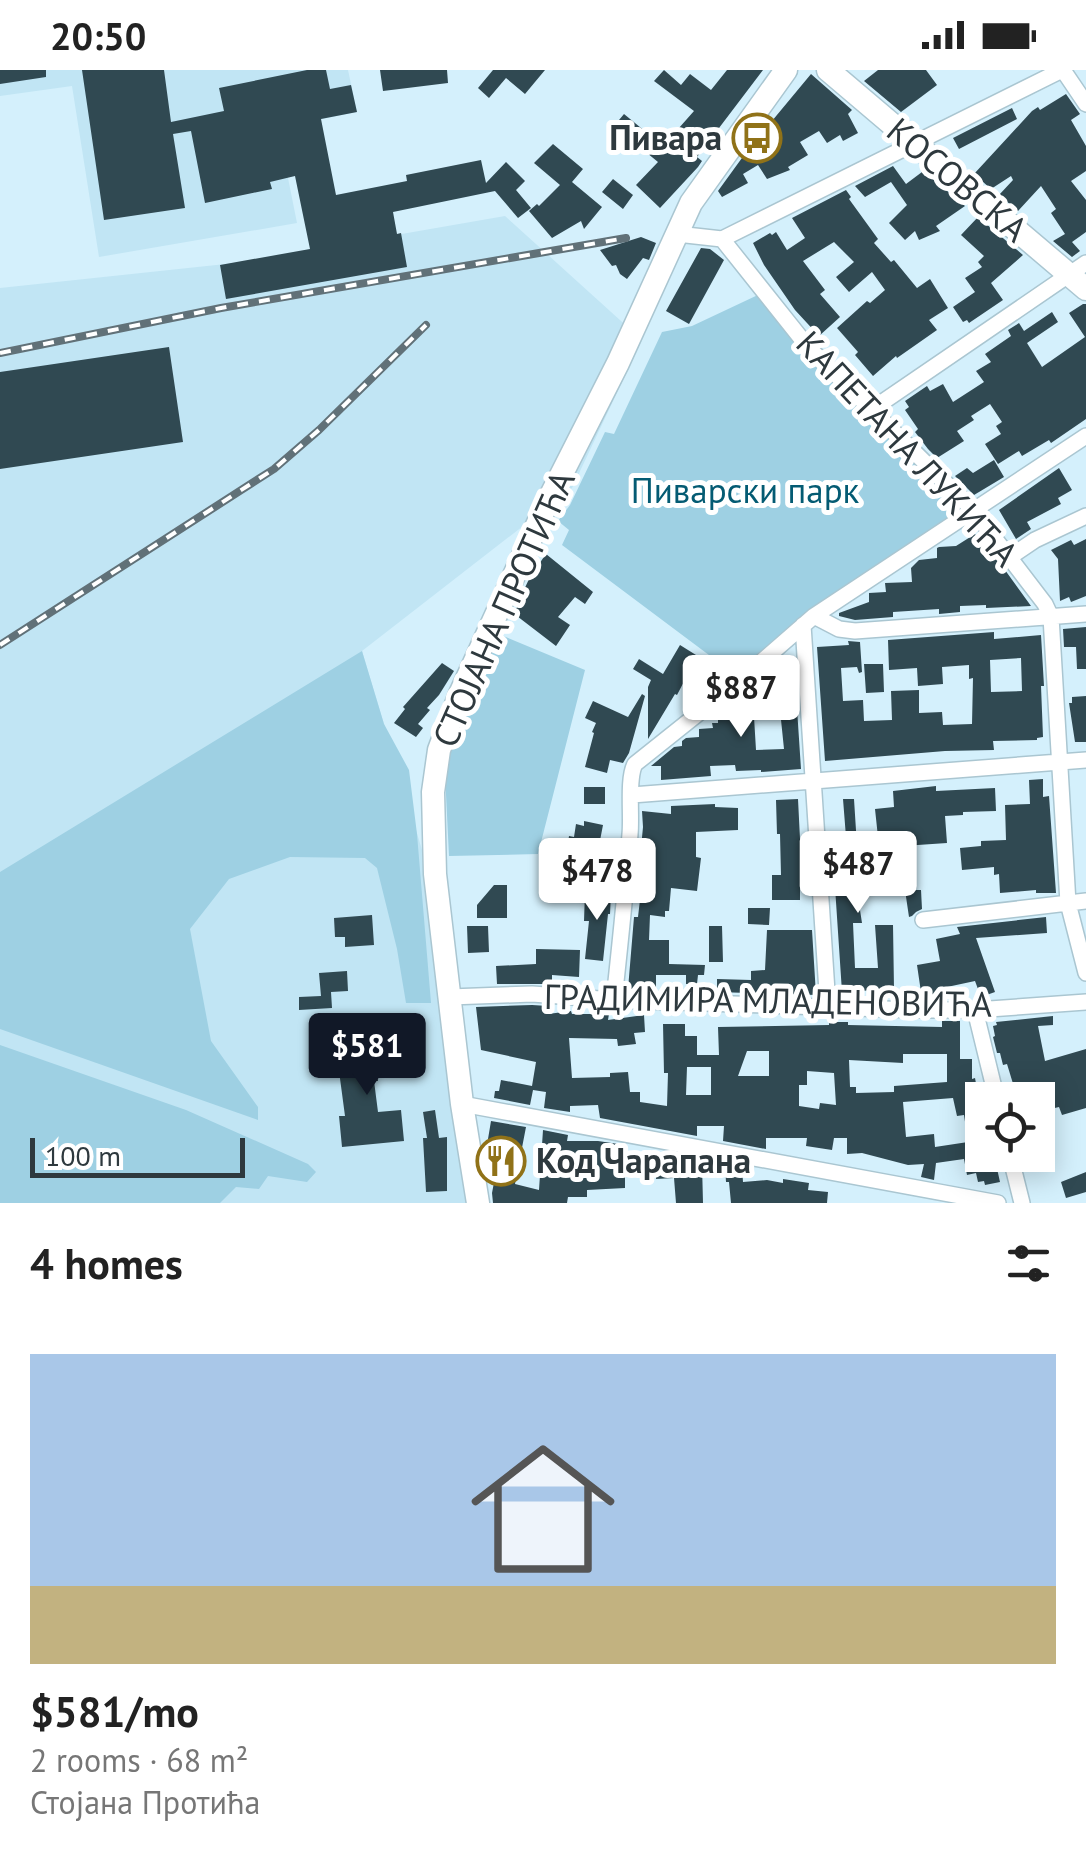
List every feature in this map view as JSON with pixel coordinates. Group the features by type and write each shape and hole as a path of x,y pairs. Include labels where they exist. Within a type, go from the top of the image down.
{"main road":[{"name":"СТОЈАНА ПРОТИЋА","path":"478,1203 462,1104 434,857 433,792 439,750 460,694 548,501 702,185 786,70"},
{"name":"КОСОВСКА","path":"828,70 1080,276"}],"street":[{"path":"677,234 722,239 1062,70 1086,104"},
{"name":"КАПЕТАНА ЛУКИЋА","path":"722,239 808,347 973,510 1051,617"},
{"path":"871,410 1080,276"},
{"path":"614,1000 634,764 809,621 1086,436"},
{"path":"1010,557 1035,540 1086,516"},
{"path":"809,621 855,631 1086,614"},
{"path":"1051,617 1068,903 1086,973"},
{"path":"809,621 828,1007"},
{"path":"632,795 1086,760"},
{"path":"922,920 1086,901"},
{"name":"ГРАДИМИРА МЛАДЕНОВИЋА","path":"450,997 532,994 614,1000 975,1010 1086,1002"},
{"path":"975,1010 993,1082"},
{"path":"462,1104 998,1203"},
{"path":"1014,1172 1022,1203"}],"shaded area":[{"path":"0,70 348,70 357,112 278,128 297,223 99,257 72,86 0,96"},
{"path":"505,216 642,340 572,488 362,651 435,893 480,1203 0,1203 0,288 235,263"}],"green space":[{"name":"Пиварски парк","path":"760,294 969,511 741,679 562,545 569,530 558,521 570,505 605,432 614,434 662,332 692,326"},
{"path":"496,633 585,670 538,854 449,856 444,754"},
{"path":"362,651 384,724 409,770 431,1003 406,1003 377,868 365,858 290,857 229,879 190,929 211,1041 258,1107 258,1120 0,1029 0,872"},
{"path":"0,1045 186,1110 308,1164 316,1172 307,1182 268,1176 259,1189 236,1187 220,1203 0,1203"}],"building":[{"path":"0,70 46,70 46,77 0,84"},
{"path":"82,70 164,70 171,122 224,111 219,88 307,70 326,70 330,89 351,85 357,112 321,119 336,195 407,181 406,175 481,160 486,183 506,162 525,181 516,190 531,208 518,218 495,191 393,212 407,267 226,299 220,265 310,249 295,176 270,182 272,189 205,203 191,131 173,134 185,208 104,220"},
{"path":"380,70 447,70 448,83 383,91"},
{"path":"493,70 545,70 525,94 506,78 489,98 478,88"},
{"path":"664,70 681,85 690,74 711,90 727,70 763,70 697,157 702,161 698,167 660,208 636,185 658,162 614,126 624,114 663,146 694,111 654,81"},
{"path":"878,70 926,70 937,85 901,112 864,81"},
{"path":"811,74 852,110 848,114 858,133 843,141 840,135 827,143 819,131 800,142 808,155 788,167 790,170 767,179 758,165 743,174 748,183 722,197 718,191"},
{"path":"1066,94 1080,114 1071,120 1086,146 1086,171 1071,181 1086,200 1086,232 1072,242 1080,251 1072,257 1053,241 1065,234 1051,213 1056,209 1041,186 1018,211 999,195 1013,180 1011,176 991,189 974,174 1032,111"},
{"path":"1012,108 1017,119 959,149 953,138"},
{"path":"553,144 583,169 572,182 602,207 584,229 581,221 552,238 529,211 560,185 534,163"},
{"path":"893,166 906,184 922,172 927,174 965,206 936,226 940,231 919,240 915,231 905,240 889,223 907,205 891,182 865,197 855,186"},
{"path":"613,179 633,195 623,209 602,192"},
{"path":"846,190 878,239 874,243 917,288 930,279 948,308 929,320 937,330 873,376 837,328 885,290 872,272 849,292 836,277 854,262 834,242 803,261 825,290 820,294 840,317 819,336 795,310 753,243 776,232 787,250 805,238 792,218"},
{"path":"978,217 1023,255 991,283 1003,300 969,323 963,322 953,307 975,292 965,278 982,267 978,262 984,256 961,235"},
{"path":"641,237 656,243 649,260 643,258 627,279 600,250"},
{"path":"701,248 710,249 724,260 689,324 666,311"},
{"path":"1086,304 1086,419 1051,443 1049,440 1022,456 1019,451 998,464 985,444 1001,434 996,426 1002,422 990,404 957,431 964,441 937,458 928,449 915,432 918,429 905,410 909,407 905,401 927,386 930,391 943,384 953,402 984,382 976,371 991,362 985,354 1011,336 1008,330 1019,323 1024,331 1052,312 1058,322 1027,343 1042,367 1085,337 1069,313"},
{"path":"169,347 183,442 0,469 0,372"},
{"path":"994,460 1004,477 974,495 955,476 967,468 973,473"},
{"path":"1059,468 1072,490 1058,498 1061,504 1027,522 1031,529 1016,539 999,510"},
{"path":"975,534 1031,606 960,606 960,612 893,612 893,617 855,620 839,616 869,602 869,593 886,592 885,583 912,582 911,568 919,560 937,558 937,548 956,546"},
{"path":"1086,539 1086,596 1071,602 1069,597 1060,601 1058,559 1051,550 1071,540 1074,545"},
{"path":"546,554 593,592 585,604 575,597 558,617 570,625 556,646 513,613"},
{"path":"1086,627 1086,669 1077,669 1076,647 1064,647 1063,629"},
{"path":"994,632 994,639 1041,635 1043,737 993,741 994,750 825,761 817,647 860,642 862,672 857,667 841,668 843,701 863,700 864,721 892,720 891,691 919,690 919,713 942,712 943,725 972,724 973,678 969,679 969,665 942,667 943,684 918,686 917,668 889,670 888,640","holes":["1021,658 1022,691 991,692 990,660"]},
{"path":"680,645 712,665 701,683 688,674 648,739 651,680 633,669 639,659 663,674"},
{"path":"442,663 454,671 427,708 430,710 418,724 423,728 416,737 394,723"},
{"path":"778,663 794,663 801,769 761,772 736,771 735,765 710,766 711,776 661,780 661,766 651,766 674,747 682,746 686,738 699,737 699,729 713,728 712,723 718,723 718,719 754,717 756,750 784,749 780,710 761,711 760,691 780,690"},
{"path":"864,664 883,664 884,692 866,693"},
{"path":"642,694 645,696 623,763 610,760 607,773 585,767 596,723 585,718 593,701 628,717"},
{"path":"1086,696 1086,742 1075,742 1069,703 1072,697"},
{"path":"1043,779 1043,797 1049,796 1056,893 1000,893 999,874 994,875 994,867 962,870 960,848 981,846 981,841 1006,840 1005,805 1030,804 1029,780"},
{"path":"936,786 936,791 995,788 996,811 945,816 947,843 903,846 904,853 880,856 875,809 894,807 893,791"},
{"path":"584,787 605,787 605,804 584,804"},
{"path":"798,799 806,867 800,867 800,900 772,900 772,875 781,875 776,800"},
{"path":"843,799 854,799 858,862 864,863 860,883 862,923 853,923 855,968 878,968 875,925 893,925 894,989 842,992 835,887 841,855 830,851 829,838 846,837"},
{"path":"715,804 738,808 738,830 696,832 696,857 701,858 697,891 671,888 665,917 650,915 649,940 669,940 669,964 705,965 704,975 698,975 697,984 686,984 686,975 656,975 656,990 628,989 634,917 638,917 641,891 637,890 642,811 671,814 671,806"},
{"path":"584,821 603,825 597,856 581,853 577,889 559,887 569,836 574,837 576,824 584,826"},
{"path":"494,885 507,885 507,918 477,918 477,905"},
{"path":"905,890 921,890 922,909 909,917"},
{"path":"585,892 611,893 603,961 585,959 589,921 584,921"},
{"path":"748,908 770,908 769,925 748,924"},
{"path":"372,915 374,945 345,947 345,937 335,937 334,918"},
{"path":"1046,917 1047,933 976,938 995,992 981,997 975,981 947,987 948,998 922,999 917,965 940,961 936,939 960,934 957,927"},
{"path":"467,926 488,926 489,952 468,953"},
{"path":"709,926 722,926 723,962 709,962"},
{"path":"767,930 812,930 816,995 717,992 717,979 751,980 751,971 765,970"},
{"path":"536,949 580,950 579,977 552,975 547,984 497,984 496,966 536,964"},
{"path":"347,971 348,991 331,992 332,1008 299,1010 299,997 321,996 319,973"},
{"path":"548,1006 548,1014 609,1014 608,1020 644,1015 645,1032 634,1033 636,1044 618,1046 617,1039 569,1038 572,1078 610,1077 610,1073 628,1072 630,1092 640,1092 640,1102 667,1106 663,1024 685,1024 685,1036 697,1036 697,1055 719,1055 718,1027 848,1022 942,1027 942,1021 960,1021 960,1059 972,1059 972,1079 976,1082 965,1082 965,1122 964,1115 957,1116 953,1098 903,1102 906,1137 934,1134 935,1147 965,1142 965,1164 964,1159 936,1163 934,1180 921,1177 924,1164 908,1165 862,1153 847,1154 847,1138 834,1138 832,1150 806,1146 807,1138 766,1138 766,1149 723,1141 724,1126 697,1126 697,1136 600,1118 598,1105 570,1106 570,1112 544,1108 546,1092 533,1090 530,1105 494,1098 501,1080 532,1086 536,1062 481,1050 476,1007","holes":["747,1051 769,1051 769,1076 738,1076","903,1054 947,1054 947,1082 894,1086 894,1092 856,1093 856,1087 850,1087 849,1060 903,1063","687,1067 711,1067 711,1095 686,1095","807,1071 834,1073 836,1105 820,1103 819,1109 799,1106 799,1085 807,1085"]},
{"path":"1053,1016 1053,1025 1038,1026 1045,1061 1086,1049 1086,1108 1062,1115 1059,1107 1055,1108 1055,1082 1012,1082 1007,1064 1003,1065 997,1053 993,1037 996,1022"},
{"path":"385,1031 389,1056 375,1057 378,1112 401,1110 404,1141 342,1147 339,1116 345,1116 339,1071 358,1068 354,1036"},
{"path":"435,1110 439,1138 447,1137 447,1191 426,1192 423,1138 427,1138 423,1112"},
{"path":"491,1121 526,1127 515,1184 539,1190 543,1130 568,1135 567,1141 625,1145 625,1188 587,1190 587,1197 568,1197 567,1203 493,1203 496,1172 488,1173 484,1146"},
{"path":"657,1153 687,1157 687,1164 702,1164 703,1203 676,1203 674,1178 656,1179"},
{"path":"725,1166 742,1167 743,1182 783,1183 783,1179 809,1183 808,1190 828,1192 827,1203 731,1203"},
{"path":"966,1172 998,1172 1000,1182 985,1185 984,1181 978,1182 976,1173"},
{"path":"1086,1172 1086,1192 1066,1198 1061,1182"}],"railway":[{"path":"0,353 221,308 626,238"},
{"path":"0,645 274,469 426,325"}],"place":[{"name":"Пивара","path":"757,138"},
{"name":"Код Чарапана","path":"501,1161"}]}
